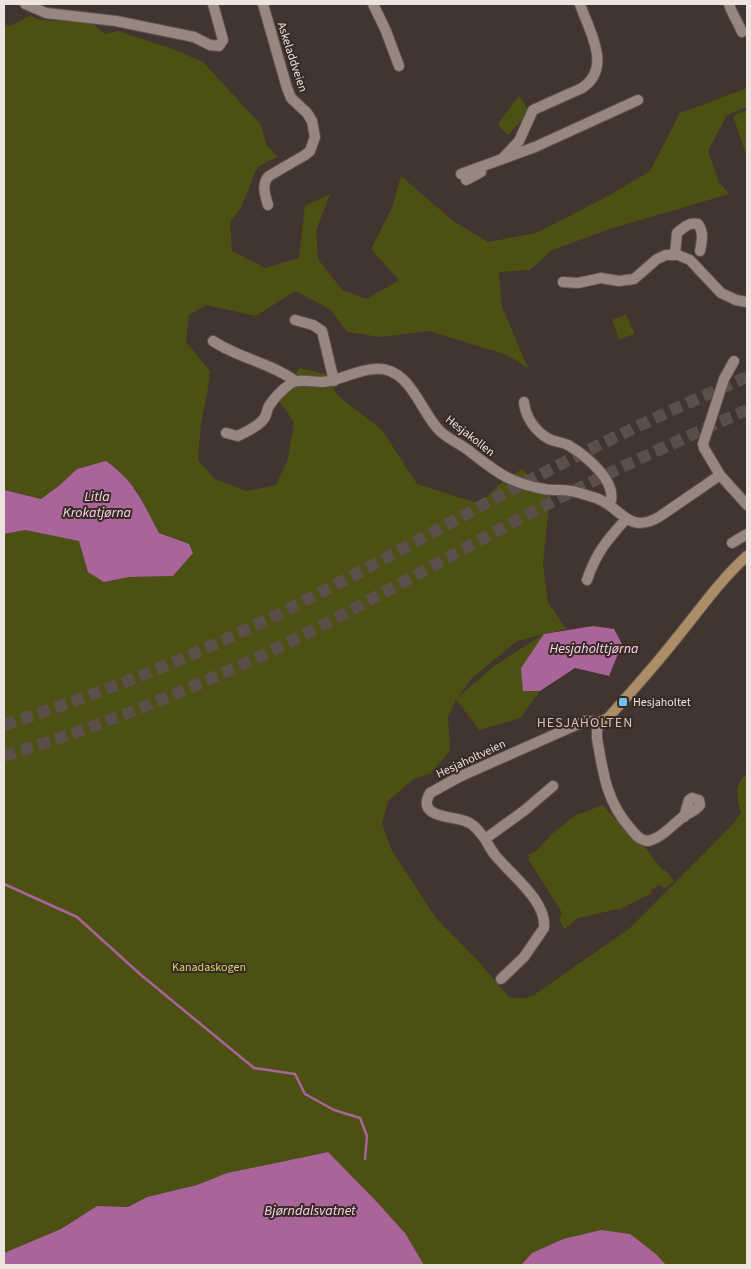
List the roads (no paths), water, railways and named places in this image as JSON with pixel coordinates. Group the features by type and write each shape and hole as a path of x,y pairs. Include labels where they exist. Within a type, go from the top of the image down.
{"main road":[{"path":"600,722 608,718 650,671 714,590 747,556"},
{"name":"Hesjaholtveien","path":"581,722 600,722"}],"street":[{"path":"25,4 46,13 116,21 194,37 219,46 223,40 213,4"},
{"name":"Askeladdveien","path":"262,4 287,88 291,98 307,113 312,121 315,137 310,151 305,156 266,179 265,190 268,204"},
{"path":"373,4 386,31 398,66"},
{"path":"504,158 519,140 533,110 582,88 590,83 597,71 598,56 580,4"},
{"path":"729,4 730,11 735,16 742,32"},
{"path":"464,177 488,163 492,164 535,147 638,100"},
{"path":"675,254 677,233 692,223 698,224 701,228 700,251"},
{"path":"563,282 578,283 602,278 619,281 634,279 657,259 675,254 690,260 707,280 727,297 747,302"},
{"path":"294,320 313,325 322,331 334,381"},
{"name":"Hesjakollen","path":"213,341 226,350 285,374 295,381 334,381 373,369 393,373 414,391 439,430 500,475 519,483 543,489 571,491 598,498 610,504 626,519"},
{"path":"734,361 724,379 703,444 720,475 747,505"},
{"path":"226,433 238,436 252,429 265,418 269,406 278,394 295,381"},
{"path":"524,402 530,420 541,433 550,439 570,446 599,470 611,492 610,504"},
{"path":"588,580 595,558 626,519 632,523 651,522 720,475"},
{"path":"732,544 747,534"},
{"name":"Hesjaholtveien","path":"501,979 524,956 544,928 541,912 527,889 494,855 479,830 464,821 434,814 427,804 428,798 430,793 452,780 581,722"},
{"path":"600,722 597,738 608,792 622,819 638,838 644,841 652,840 684,817"},
{"path":"485,839 525,810 553,786"}],"water":[{"name":"Litla Krokatjørna","path":"106,461 125,477 137,493 159,533 189,544 193,553 173,576 129,577 104,582 88,572 79,541 25,530 4,534 4,490 41,499 77,469"},
{"name":"Hesjaholttjørna","path":"593,626 614,629 622,644 609,676 575,668 540,691 523,691 521,668 544,634"},
{"name":"Bjørndalsvatnet","path":"328,1152 405,1233 424,1265 4,1265 4,1253 61,1229 97,1206 128,1207 147,1197 197,1185 227,1173"},
{"path":"601,1230 630,1234 656,1254 666,1265 521,1265 532,1253 563,1239"}],"waterway":[{"path":"4,884 77,917 141,975 254,1068 295,1074 305,1094 334,1110 360,1118 367,1136 365,1159"}],"tunnel":[{"path":"4,725 136,678 233,636 325,590 565,462 655,418 747,377"},
{"path":"4,756 130,712 193,687 254,659 361,605 564,496 747,410"}],"place":[{"name":"Hesjaholtet","path":"623,702"}],"district":[{"name":"HESJAHOLTEN","path":"585,723"}],"park label":[{"name":"Kanadaskogen","path":"209,967"}]}
